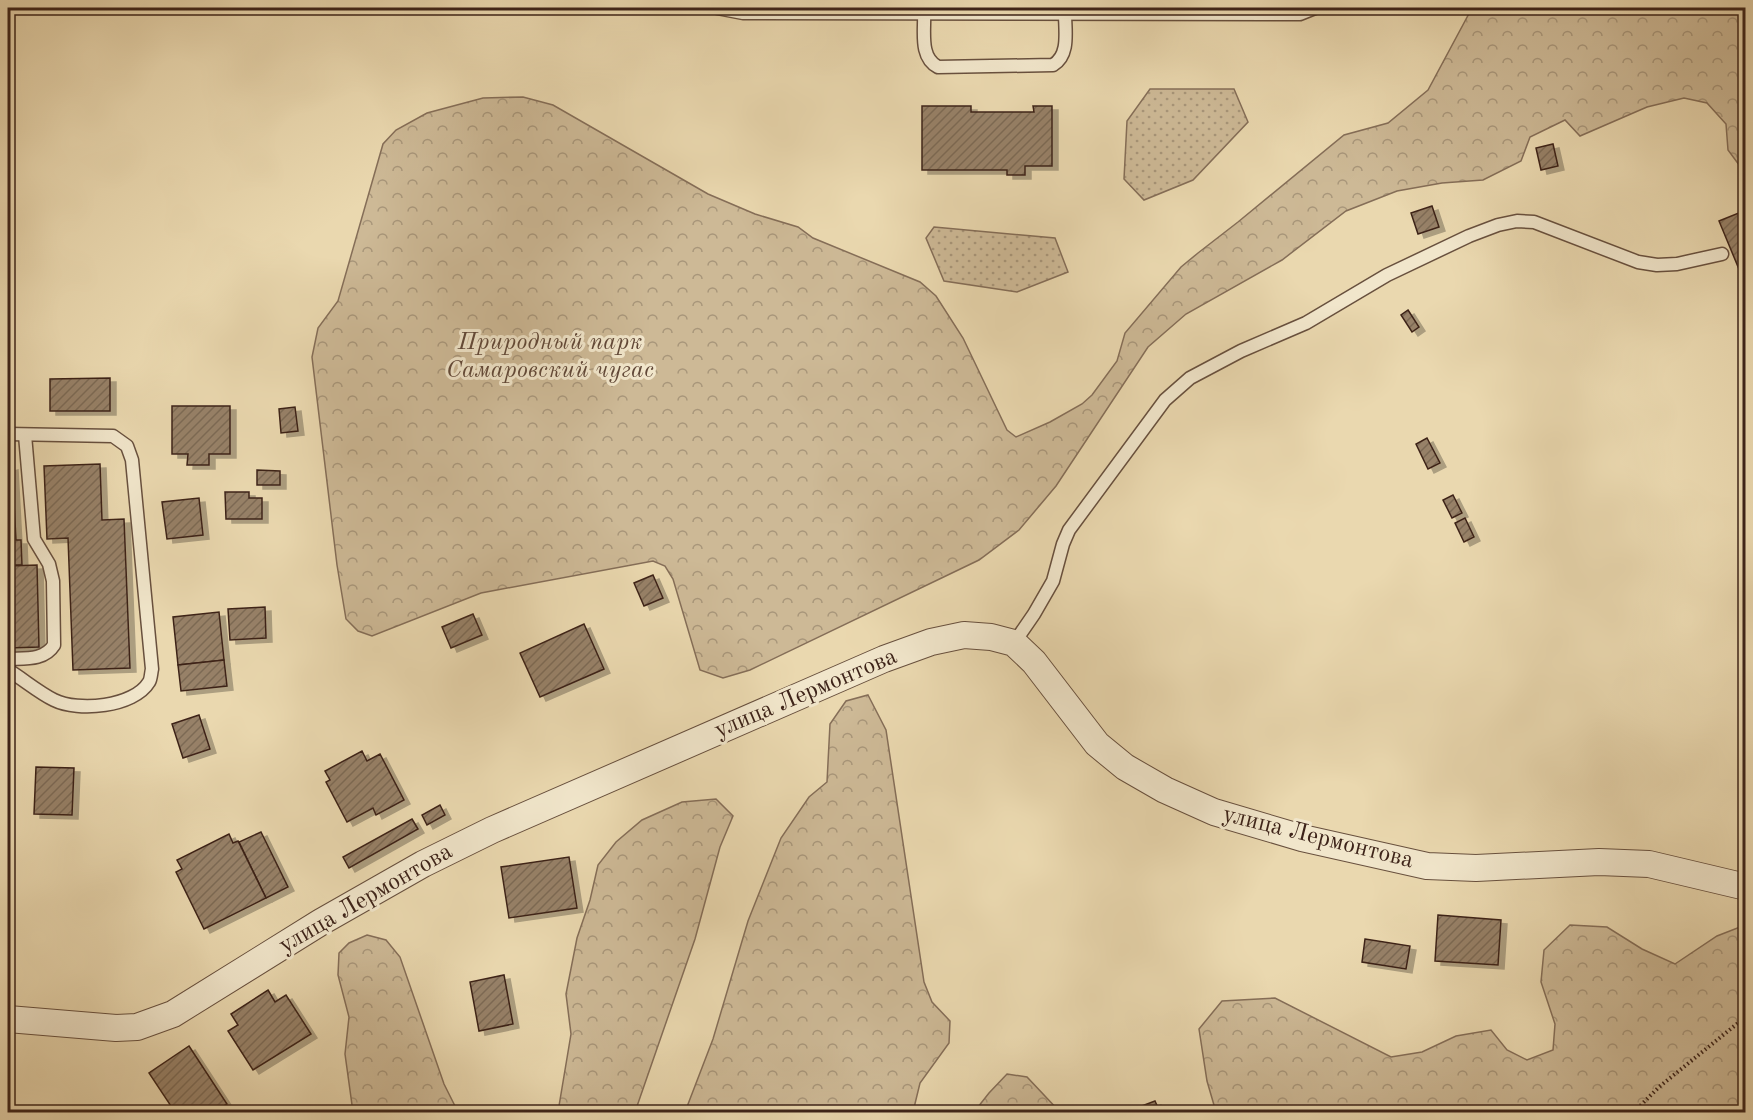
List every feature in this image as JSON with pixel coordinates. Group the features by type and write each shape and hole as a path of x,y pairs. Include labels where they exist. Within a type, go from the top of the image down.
{"street":[{"name":"улица Лермонтова","path":"8,1019 116,1028 137,1027 154,1022 187,1006 370,893 492,830 885,659 931,642 964,635 991,637 1014,643 1034,662 1097,744 1125,767 1165,790 1214,812 1302,838 1427,866 1476,868 1599,862 1649,864 1746,887"}],"lane":[{"path":"717,8 744,13 889,10 924,13 1300,15 1315,8"},
{"path":"924,13 927,57 932,64 938,67 1053,65 1059,62 1064,54 1065,14"},
{"path":"1014,643 1053,581 1063,544 1070,530 1165,400 1190,378 1306,323 1405,266 1498,225 1517,221 1534,222 1638,262 1657,265 1677,264 1722,254"},
{"path":"8,434 113,436 127,446 132,460 152,669 150,682 138,694 90,707 56,701 8,670"},
{"path":"8,659 39,657 50,652 54,645 53,581 49,564 34,539 25,435"}],"path":[{"path":"1634,1113 1659,1087 1746,1014"}],"green space":[{"name":"Природный парк Самаровский чугас","path":"1472,8 1745,8 1745,173 1728,150 1726,124 1707,103 1684,98 1647,107 1580,136 1565,120 1530,137 1521,161 1483,180 1442,183 1397,191 1346,211 1282,260 1186,314 1148,347 1056,486 1019,530 979,560 750,670 723,678 700,670 673,579 665,566 653,561 481,593 372,636 358,631 346,619 337,565 312,357 318,328 338,301 383,144 396,130 427,113 483,98 523,97 553,105 708,194 755,214 798,227 813,238 920,282 936,296 963,338 1007,430 1016,437 1050,422 1082,404 1092,395 1117,361 1125,333 1181,267 1344,135 1388,123 1428,90"},
{"path":"1150,89 1234,89 1248,122 1193,180 1144,200 1124,179 1127,121"},
{"path":"934,227 1055,238 1068,272 1017,292 944,281 926,238"},
{"path":"868,695 886,730 924,982 932,1002 950,1021 949,1043 920,1083 913,1112 685,1112 713,1039 748,921 781,838 809,797 827,782 830,724 846,701"},
{"path":"716,799 733,816 720,847 695,939 635,1112 558,1112 571,1034 566,994 577,938 590,900 598,865 616,842 642,820 682,802"},
{"path":"1570,925 1607,927 1642,949 1675,964 1717,936 1745,925 1745,1112 1216,1112 1207,1081 1199,1029 1222,1001 1275,998 1391,1057 1422,1052 1456,1036 1491,1030 1507,1050 1527,1060 1553,1050 1555,1024 1541,982 1544,950"},
{"path":"367,935 386,940 400,957 444,1084 458,1112 353,1112 345,1054 349,1017 338,975 339,953 349,943"},
{"path":"1007,1074 1027,1077 1060,1112 974,1112"}],"building":[{"path":"922,106 971,106 971,112 1034,112 1033,106 1052,106 1052,166 1025,166 1025,175 1007,175 1007,170 922,170"},
{"path":"1553,144 1558,166 1541,170 1536,148"},
{"path":"1432,206 1439,227 1418,234 1411,213"},
{"path":"1746,210 1746,272 1741,274 1719,221"},
{"path":"1408,310 1419,327 1412,332 1401,315"},
{"path":"110,378 110,411 50,411 50,379"},
{"path":"172,406 230,406 230,454 209,454 209,465 187,465 188,454 172,454"},
{"path":"295,407 298,431 281,433 279,409"},
{"path":"1427,438 1440,463 1428,469 1416,444"},
{"path":"100,464 102,520 124,519 130,668 73,670 68,538 47,539 44,466"},
{"path":"12,466 16,540 21,540 22,565 8,565 8,467"},
{"path":"257,470 280,471 280,485 257,485"},
{"path":"225,492 249,492 249,498 262,498 262,519 226,519"},
{"path":"1453,495 1462,513 1452,518 1443,500"},
{"path":"199,498 203,535 167,539 162,502"},
{"path":"1465,518 1474,537 1464,542 1455,523"},
{"path":"37,565 39,647 8,648 8,566"},
{"path":"653,575 663,598 644,606 634,583"},
{"path":"265,607 266,638 230,640 228,609"},
{"path":"219,612 224,660 178,665 173,617"},
{"path":"473,614 482,635 451,648 442,627"},
{"path":"584,624 604,669 540,697 520,653"},
{"path":"224,660 227,686 181,691 178,665"},
{"path":"199,715 210,749 183,758 172,724"},
{"path":"362,751 367,761 380,754 404,800 376,815 373,808 347,822 326,782 330,780 325,771"},
{"path":"36,767 74,768 72,815 34,814"},
{"path":"440,805 445,815 427,825 422,815"},
{"path":"412,819 418,829 349,868 343,857"},
{"path":"261,832 288,887 266,898 239,842"},
{"path":"229,834 233,843 238,841 266,898 204,929 176,872 182,869 177,860"},
{"path":"569,857 577,908 509,918 501,867"},
{"path":"1438,915 1501,920 1498,965 1435,961"},
{"path":"1365,939 1410,946 1406,969 1362,962"},
{"path":"504,975 513,1024 479,1031 470,982"},
{"path":"268,990 275,1002 286,995 311,1034 253,1070 228,1031 238,1025 231,1014"},
{"path":"189,1046 227,1104 214,1112 168,1112 166,1110 171,1106 149,1073"},
{"path":"1155,1101 1160,1112 1126,1112"}]}
